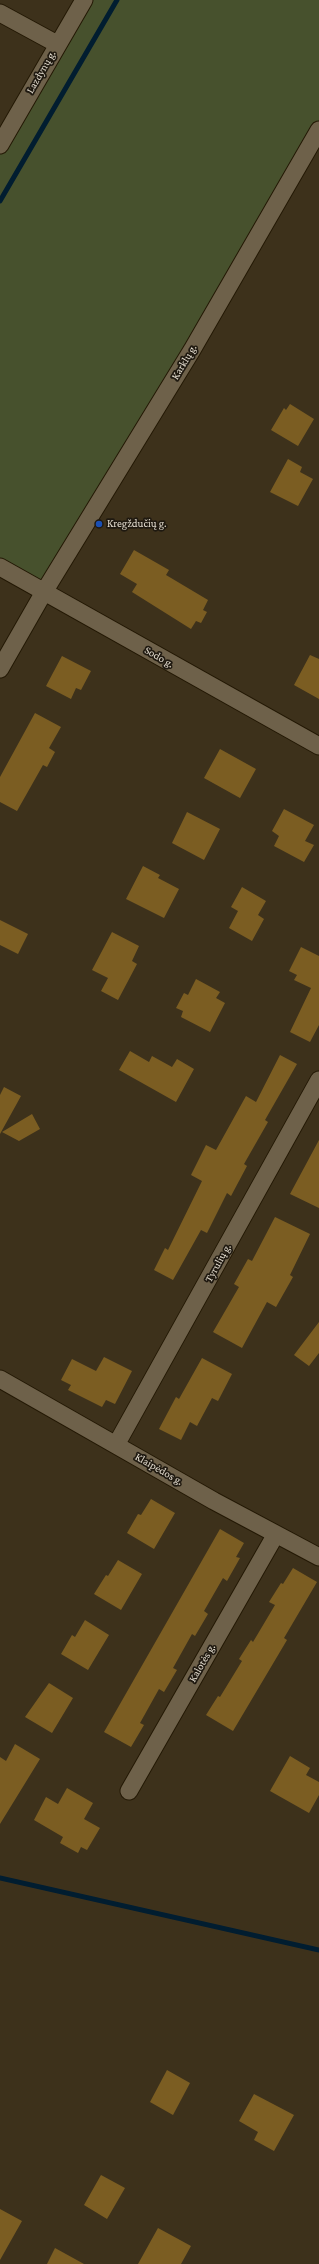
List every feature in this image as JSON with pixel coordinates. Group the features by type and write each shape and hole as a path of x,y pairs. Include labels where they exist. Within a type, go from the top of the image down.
{"street":[{"name":"Lazdynų g.","path":"0,145 84,0"},
{"path":"0,13 58,44"},
{"name":"Karklų g.","path":"44,592 192,350 319,130"},
{"name":"Sodo g.","path":"0,567 319,746"},
{"path":"0,669 44,592"},
{"name":"Tyrulių g.","path":"116,1445 319,1080"},
{"name":"Klaipėdos g.","path":"0,1379 319,1557"},
{"name":"Kalotės g.","path":"128,1791 276,1534"}],"green space":[{"path":"84,0 319,0 319,130 44,592 0,567 0,145"}],"building":[{"path":"290,404 314,419 298,446 271,430 284,408 286,410"},
{"path":"288,459 302,467 300,472 313,479 298,506 270,492"},
{"path":"134,550 169,570 166,575 208,600 203,610 207,612 201,623 196,621 191,629 132,592 137,584 120,574"},
{"path":"310,655 319,659 319,699 294,685"},
{"path":"62,656 91,671 81,690 76,688 71,699 46,686"},
{"path":"35,713 61,727 49,748 55,752 47,767 43,765 17,811 0,802 0,777"},
{"path":"220,749 256,769 240,798 204,778"},
{"path":"284,809 314,825 305,841 314,845 304,862 274,846 279,836 272,831"},
{"path":"187,812 220,829 204,860 172,843"},
{"path":"143,866 160,875 158,878 179,889 164,918 126,899"},
{"path":"242,887 266,901 258,915 264,919 252,941 229,928 238,911 231,907"},
{"path":"0,920 28,934 18,954 0,945"},
{"path":"112,932 139,946 132,961 137,964 118,1000 101,991 108,978 92,970"},
{"path":"301,947 319,956 319,1025 310,1042 290,1032 311,988 294,980 297,975 289,971"},
{"path":"196,979 220,992 216,998 225,1003 210,1032 181,1017 183,1011 176,1008 184,993 188,995"},
{"path":"130,1051 149,1062 152,1056 172,1067 177,1059 194,1069 176,1102 119,1070"},
{"path":"280,1055 297,1064 265,1120 268,1122 244,1164 247,1166 231,1196 227,1193 207,1233 201,1230 173,1280 154,1270 165,1248 168,1250 202,1181 191,1175 206,1145 216,1150 246,1096 256,1102"},
{"path":"4,1087 21,1096 0,1134 0,1095"},
{"path":"32,1114 40,1129 19,1141 2,1132"},
{"path":"319,1140 319,1208 290,1194"},
{"path":"275,1217 310,1234 290,1275 293,1277 276,1307 267,1302 242,1348 213,1332 239,1287 234,1284 248,1259 252,1261"},
{"path":"319,1322 319,1353 309,1366 294,1355"},
{"path":"104,1357 132,1371 115,1404 106,1400 102,1407 68,1390 71,1385 61,1380 72,1359 96,1371"},
{"path":"202,1358 232,1374 218,1401 212,1398 197,1426 190,1422 181,1440 159,1429 176,1397 179,1399"},
{"path":"151,1499 175,1513 154,1549 127,1533 138,1514 141,1515"},
{"path":"220,1529 244,1543 236,1557 240,1558 227,1581 223,1578 204,1611 208,1614 195,1636 192,1634 173,1668 177,1670 164,1692 159,1689 140,1723 144,1725 131,1747 104,1732"},
{"path":"118,1560 142,1574 121,1610 94,1594"},
{"path":"293,1568 317,1582 284,1638 287,1640 233,1731 206,1715 218,1696 220,1697 242,1661 239,1659 251,1640 253,1642 275,1605 269,1602"},
{"path":"85,1620 109,1635 88,1670 61,1654 72,1635 75,1637"},
{"path":"49,1683 73,1698 52,1733 25,1717"},
{"path":"15,1744 40,1759 0,1824 0,1757 6,1761"},
{"path":"290,1756 310,1768 306,1775 319,1782 319,1795 309,1813 270,1791"},
{"path":"67,1788 93,1803 84,1819 100,1828 87,1850 81,1847 78,1853 60,1843 63,1837 34,1820 46,1797 58,1804"},
{"path":"167,2070 190,2083 173,2115 150,2102"},
{"path":"254,2094 294,2115 274,2151 254,2140 258,2132 239,2121"},
{"path":"101,2175 125,2188 107,2219 84,2205"},
{"path":"0,2209 22,2221 0,2260"},
{"path":"158,2228 191,2246 181,2264 138,2264"},
{"path":"55,2248 84,2264 47,2264"}],"waterway":[{"path":"0,201 117,0"},
{"path":"0,1878 319,1950"}],"place":[{"name":"Kregždučių g.","path":"99,524"}]}
